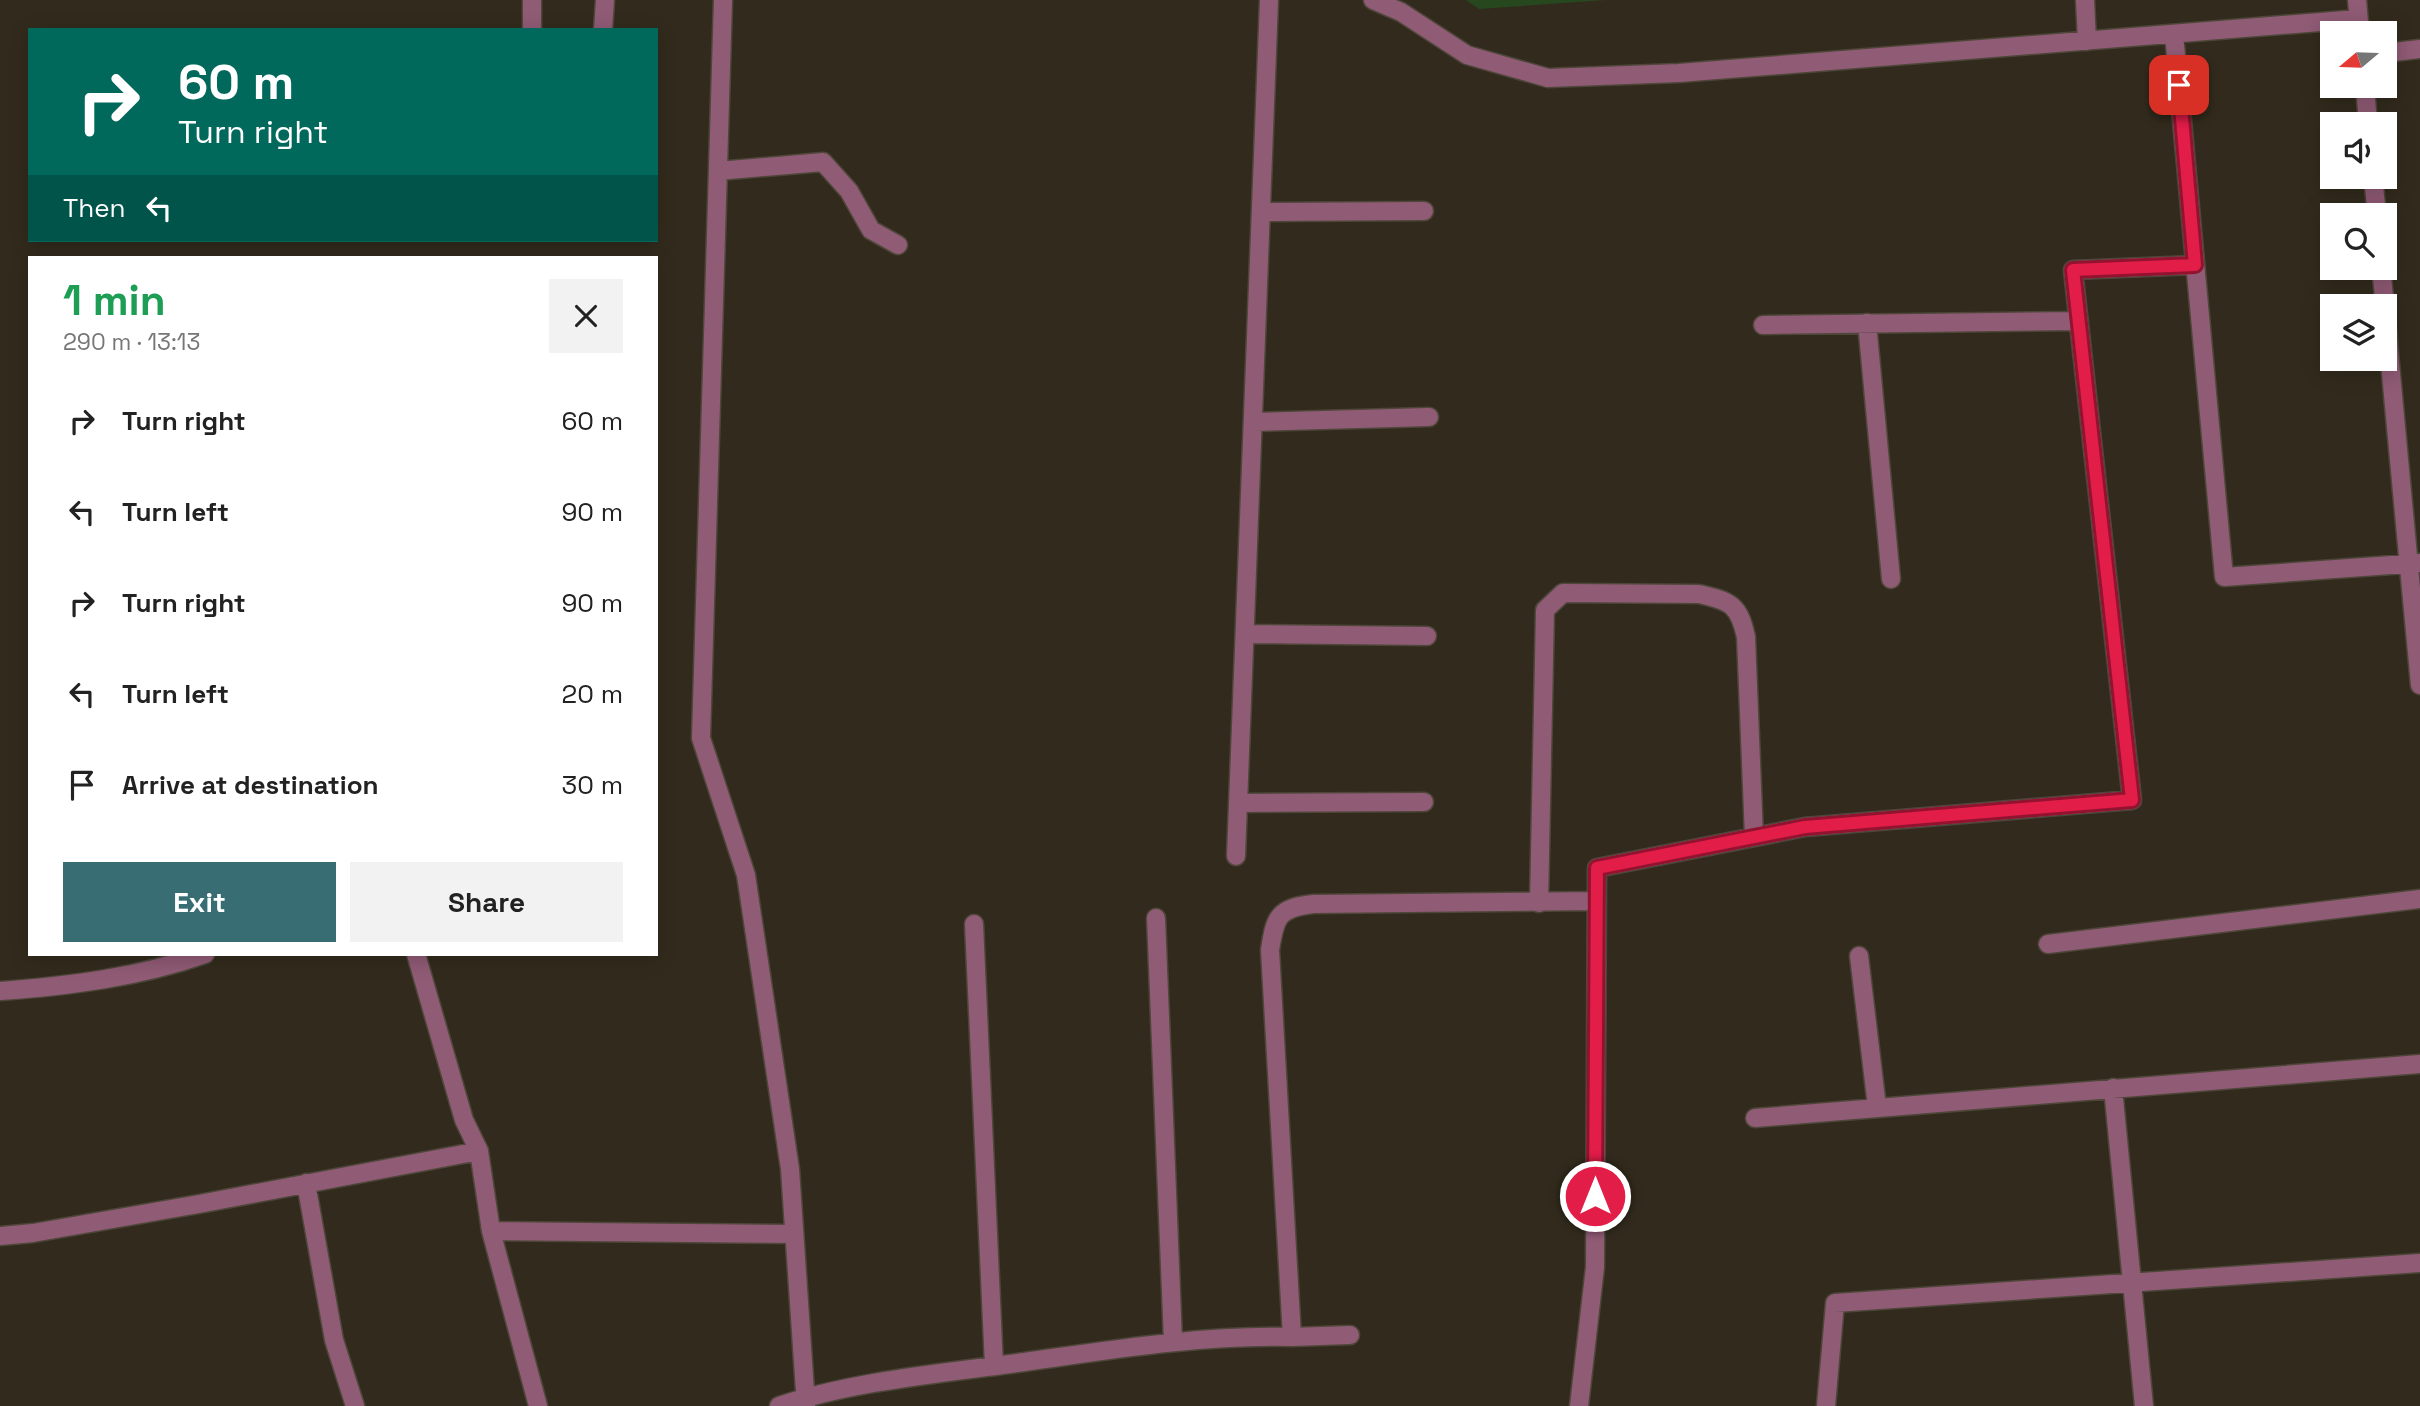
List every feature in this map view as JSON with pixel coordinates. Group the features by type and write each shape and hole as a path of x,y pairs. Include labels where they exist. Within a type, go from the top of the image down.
{"street":[{"path":"532,0 532,28"},
{"path":"603,28 605,0"},
{"path":"723,0 701,738 746,875 790,1169 806,1402"},
{"path":"1236,856 1269,0"},
{"path":"1373,0 1402,12 1467,55 1548,78 1679,73 2174,34 2320,28"},
{"path":"2085,0 2088,41"},
{"path":"2357,0 2359,21"},
{"path":"2174,34 2224,578 2414,563"},
{"path":"2398,52 2420,49"},
{"path":"718,171 823,162 849,191 871,230 898,245"},
{"path":"1261,212 1424,211"},
{"path":"1579,1406 1595,1267 1597,868 1805,827 2132,800 2073,270 2195,265"},
{"path":"1763,325 2079,321"},
{"path":"1867,323 1891,579"},
{"path":"2392,371 2414,563 2420,685"},
{"path":"1253,422 1429,417"},
{"path":"1539,903 1545,610 1563,593 1699,594 1720,599 1733,606 1742,616 1746,637 1754,837"},
{"path":"1245,634 1427,636"},
{"path":"1238,803 1424,802"},
{"path":"2048,944 2420,899"},
{"path":"1292,1337 1270,950 1274,922 1290,906 1313,904 1597,901"},
{"path":"1156,918 1173,1340"},
{"path":"974,925 994,1366"},
{"path":"0,991 50,987 170,967 200,956"},
{"path":"417,956 464,1119 479,1151 491,1231 538,1406"},
{"path":"1859,956 1877,1107"},
{"path":"1755,1118 2420,1064"},
{"path":"2113,1088 2144,1406"},
{"path":"0,1236 33,1233 479,1151"},
{"path":"306,1183 334,1340 355,1406"},
{"path":"491,1231 794,1234"},
{"path":"1826,1406 1835,1303 2420,1263"},
{"path":"779,1406 994,1366 1173,1340 1350,1335"}],"green space":[{"path":"1466,0 1606,0 1479,9"}],"route":[{"path":"1595,1196 1597,868 1805,827 2132,800 2073,270 2195,265 2179,85"}]}
